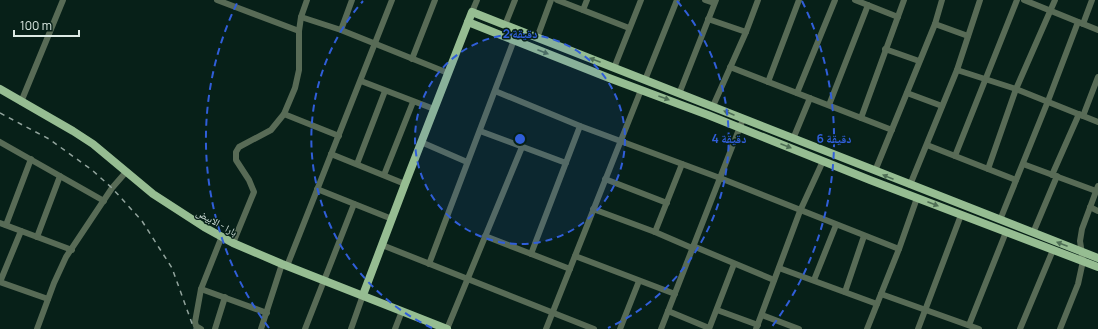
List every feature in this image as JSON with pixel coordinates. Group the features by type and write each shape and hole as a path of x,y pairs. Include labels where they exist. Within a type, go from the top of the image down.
{"main road":[{"path":"363,295 472,12 1098,258"},
{"path":"468,22 917,198 1098,267"},
{"name":"بارا - الابيض","path":"0,89 93,144 152,194 204,227 284,265 363,295 434,326 447,329"}],"street":[{"path":"21,102 62,0"},
{"path":"217,0 299,31"},
{"path":"233,242 254,192 249,180 236,160 236,152 239,147 271,130 284,114 295,88 299,70 299,31 301,16 307,0"},
{"path":"341,30 352,0"},
{"path":"261,329 284,265 317,189 392,0"},
{"path":"412,59 435,0"},
{"path":"472,12 476,0"},
{"path":"505,25 515,0"},
{"path":"537,38 551,0"},
{"path":"557,0 630,28"},
{"path":"582,10 587,0"},
{"path":"614,68 641,0"},
{"path":"645,80 677,0"},
{"path":"679,94 715,2 706,0"},
{"path":"713,106 746,32 758,0"},
{"path":"768,82 799,0"},
{"path":"797,93 836,0"},
{"path":"855,0 898,17"},
{"path":"861,118 904,0"},
{"path":"875,171 935,24 942,0"},
{"path":"910,185 957,70 980,0"},
{"path":"955,156 1017,0"},
{"path":"1024,0 1098,30"},
{"path":"988,168 1016,89 1055,0"},
{"path":"1000,220 1080,23 1092,0"},
{"path":"829,105 868,5"},
{"path":"301,16 375,43 448,73"},
{"path":"708,19 746,32"},
{"path":"935,24 968,36"},
{"path":"429,264 514,40"},
{"path":"885,49 919,61"},
{"path":"730,67 892,130"},
{"path":"957,70 1016,89 1098,122"},
{"path":"1033,233 1055,176 1098,77"},
{"path":"360,81 434,109"},
{"path":"546,329 641,90"},
{"path":"357,164 385,91"},
{"path":"495,91 580,126 720,178 899,249"},
{"path":"907,93 942,106"},
{"path":"793,139 810,98"},
{"path":"384,175 413,102"},
{"path":"284,114 338,136"},
{"path":"661,329 743,119"},
{"path":"531,254 580,126"},
{"path":"480,131 566,164"},
{"path":"0,142 104,201"},
{"path":"421,142 467,162"},
{"path":"927,145 1016,180"},
{"path":"447,329 522,147"},
{"path":"331,154 405,184"},
{"path":"31,159 3,224 72,250"},
{"path":"716,310 757,327 800,211 823,161"},
{"path":"655,232 682,164"},
{"path":"1023,164 1097,189 1082,229 1080,241 1083,261 1078,284 1060,329"},
{"path":"37,329 66,257 104,201 126,172"},
{"path":"37,237 60,176"},
{"path":"605,179 667,203"},
{"path":"317,189 392,219"},
{"path":"867,329 899,249 917,198"},
{"path":"305,329 354,204"},
{"path":"1090,207 1098,211"},
{"path":"593,209 655,232 774,280"},
{"path":"918,329 961,215"},
{"path":"814,280 836,225"},
{"path":"21,231 0,282 48,300"},
{"path":"969,325 1006,232"},
{"path":"201,329 196,326 196,322 201,289 222,236"},
{"path":"485,236 570,269"},
{"path":"845,292 864,236"},
{"path":"382,245 594,329"},
{"path":"1020,329 1053,250"},
{"path":"575,256 675,294"},
{"path":"668,311 709,328 734,264"},
{"path":"779,268 877,304"},
{"path":"620,329 639,281"},
{"path":"201,289 267,313"},
{"path":"881,294 979,329"},
{"path":"351,329 363,295"},
{"path":"215,329 226,297"},
{"path":"395,329 402,311"},
{"path":"762,315 797,329"},
{"path":"959,329 962,322"}],"railway":[{"path":"0,113 49,139 92,170 112,188 142,221 172,268 194,329"}]}
